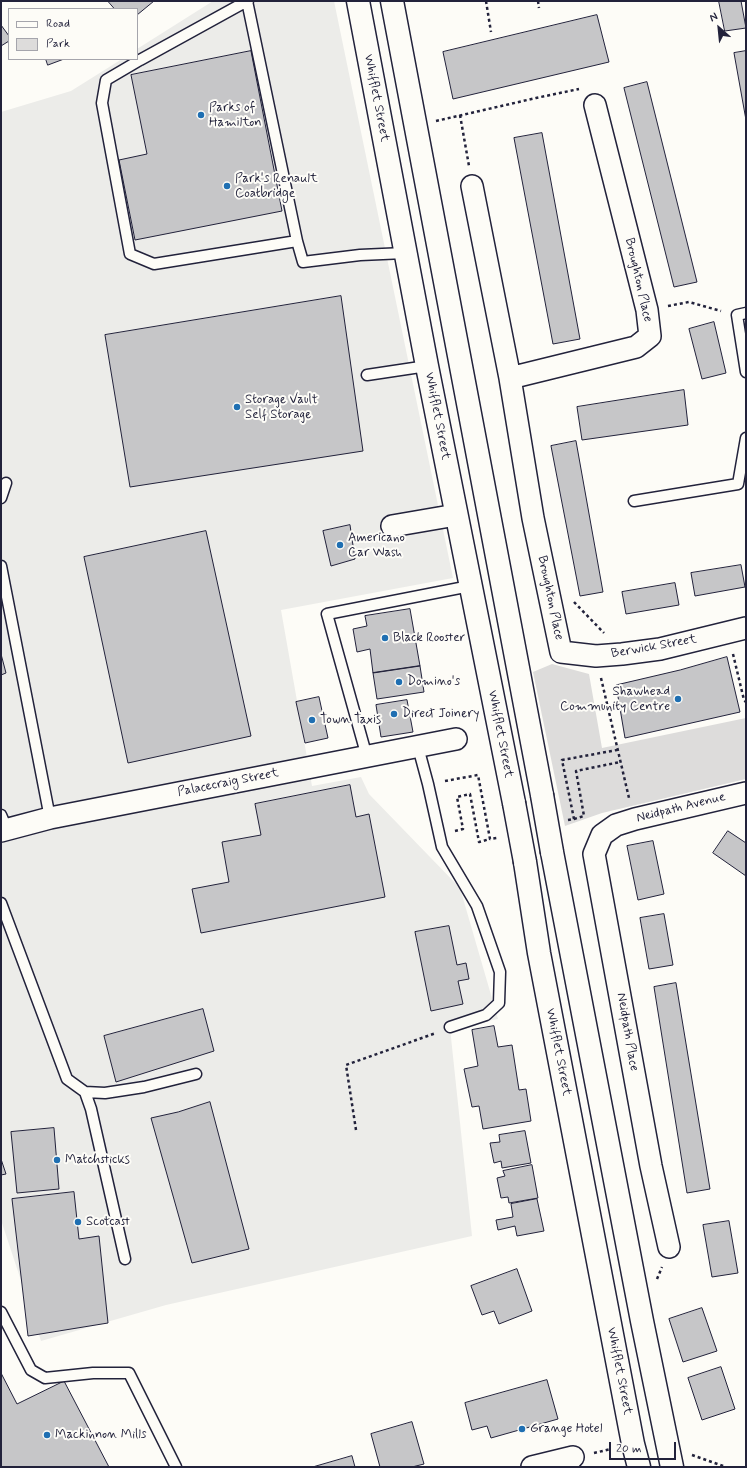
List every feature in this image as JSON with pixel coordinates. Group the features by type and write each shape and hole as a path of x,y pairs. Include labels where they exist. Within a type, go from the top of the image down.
{"main road":[{"name":"Whifflet Street","path":"358,1 405,253 514,803 539,953 638,1467"},
{"path":"392,1 517,658 552,852 642,1321 672,1467"}],"street":[{"name":"Broughton Place","path":"510,378 636,347 650,336 647,310 595,105"},
{"name":"Broughton Place","path":"472,186 510,378 533,518 561,652"},
{"path":"392,526 456,515"},
{"name":"Berwick Street","path":"561,652 596,656 622,654 660,649 737,630"},
{"name":"Palacecraig Street","path":"3,825 50,818 456,739"},
{"name":"Neidpath Avenue","path":"625,822 746,793"},
{"name":"Neidpath Place","path":"625,822 602,835 594,854 651,1166 669,1247"},
{"path":"532,1467 573,1457"}],"lane":[{"path":"297,241 154,264 130,254 102,103 106,80 248,1 297,241 304,262 360,255 405,253"},
{"path":"742,314 746,372"},
{"path":"367,375 427,366"},
{"path":"634,501 738,484 746,438"},
{"path":"1,498 6,484"},
{"path":"1,566 50,818"},
{"path":"367,757 327,614 470,586"},
{"path":"418,747 442,847 477,906 500,972 499,1003 486,1015 450,1027"},
{"path":"1,903 67,1079 85,1092 92,1109 125,1259"},
{"path":"85,1092 105,1093 144,1087 196,1074"},
{"path":"1,1312 31,1370 44,1378 93,1373 129,1373 176,1467"}],"path":[{"path":"486,1 491,32"},
{"path":"538,1 539,8"},
{"path":"414,122 441,120 581,89"},
{"path":"460,115 472,186"},
{"path":"647,310 689,302 742,314"},
{"path":"548,591 562,589 611,640 622,654"},
{"path":"737,630 744,700 746,702"},
{"path":"596,656 620,762 625,822"},
{"path":"562,760 617,750"},
{"path":"574,819 584,816 576,771 620,762"},
{"path":"428,784 478,775"},
{"path":"439,833 463,829 457,797 470,794 479,842 490,839"},
{"path":"356,1130 346,1065 450,1027"},
{"path":"667,1442 691,1454 726,1467"},
{"path":"573,1457 633,1444"}],"shaded area":[{"path":"213,1 334,1 453,578 281,610 312,786 361,777 369,794 460,888 498,1019 450,1028 472,1236 166,1305 41,1341 1,1220 1,112 71,91 120,60 138,60 138,48"}],"green space":[{"path":"552,664 589,674 602,748 746,718 746,779 602,813 565,826 533,672"}],"building":[{"path":"108,1 154,1 138,14 138,8 114,8"},
{"path":"719,1 741,1 746,28 725,31"},
{"path":"597,15 609,62 453,99 443,52"},
{"path":"1,25 8,35 8,42 1,46"},
{"name":"Parks of Hamilton","path":"251,51 282,211 135,240 119,160 147,154 131,75"},
{"path":"746,51 746,120 734,53"},
{"path":"46,60 61,60 48,65"},
{"path":"647,82 697,282 674,287 624,88"},
{"path":"542,133 580,339 553,344 514,138"},
{"name":"Storage Vault Self Storage","path":"341,296 363,451 130,487 105,335"},
{"path":"714,322 726,373 702,379 689,329"},
{"path":"684,390 688,425 582,440 577,407"},
{"path":"576,441 603,592 580,596 551,446"},
{"name":"Americano Car Wash","path":"350,525 355,559 331,566 323,531"},
{"path":"206,531 251,736 128,763 84,557"},
{"path":"741,565 745,587 695,596 691,573"},
{"path":"675,583 679,605 626,614 622,592"},
{"name":"Black Rooster","path":"410,609 420,666 373,673 370,649 357,652 353,629 367,626 365,616"},
{"path":"1,654 6,673 1,675"},
{"name":"Shawhead Community Centre","path":"727,657 740,712 625,738 616,685"},
{"name":"Domino's","path":"420,666 424,692 377,699 373,673"},
{"name":"Town Taxis","path":"319,697 328,738 305,743 296,702"},
{"name":"Direct Joinery","path":"407,700 413,732 381,737 376,705"},
{"path":"350,785 356,817 369,814 385,897 201,933 192,889 229,882 222,842 261,835 255,804"},
{"path":"728,831 746,843 746,876 713,853"},
{"path":"653,841 664,894 638,900 627,846"},
{"path":"664,914 673,965 649,969 640,918"},
{"path":"449,926 457,965 466,963 469,979 458,981 463,1004 431,1011 415,932"},
{"path":"676,983 710,1189 687,1193 654,987"},
{"path":"203,1009 214,1051 116,1082 104,1036"},
{"path":"494,1026 498,1047 512,1045 519,1090 526,1089 531,1121 483,1129 479,1106 472,1107 464,1069 478,1066 472,1030"},
{"path":"210,1102 249,1249 192,1263 151,1118 178,1112"},
{"path":"54,1128 59,1189 17,1193 11,1132"},
{"path":"525,1131 531,1163 502,1168 501,1161 494,1163 490,1143 500,1142 499,1135"},
{"path":"1,1159 6,1174 1,1175"},
{"path":"532,1165 538,1198 509,1203 508,1197 501,1198 497,1178 505,1176 503,1171"},
{"path":"74,1192 79,1239 99,1236 108,1323 28,1336 12,1199"},
{"path":"537,1199 544,1231 517,1236 515,1226 498,1230 496,1220 513,1217 511,1204"},
{"path":"729,1221 738,1273 712,1277 703,1225"},
{"path":"517,1269 532,1311 499,1324 494,1311 482,1315 471,1286"},
{"path":"702,1308 717,1351 683,1362 669,1319"},
{"path":"721,1367 735,1409 702,1420 688,1378"},
{"name":"Mackinnon Mills","path":"1,1373 17,1404 64,1381 109,1467 1,1467"},
{"path":"547,1380 558,1419 491,1438 487,1426 472,1430 465,1403"},
{"path":"412,1422 424,1464 412,1467 380,1467 371,1434"},
{"path":"352,1456 355,1467 313,1467"}],"place":[{"name":"Parks of Hamilton","path":"201,115"},
{"name":"Park's Renault Coatbridge","path":"227,186"},
{"name":"Storage Vault Self Storage","path":"237,407"},
{"name":"Americano Car Wash","path":"340,545"},
{"name":"Black Rooster","path":"385,638"},
{"name":"Domino's","path":"399,682"},
{"name":"Shawhead Community Centre","path":"678,699"},
{"name":"Direct Joinery","path":"394,714"},
{"name":"Town Taxis","path":"312,720"},
{"name":"Matchsticks","path":"57,1160"},
{"name":"Scotcast","path":"78,1222"},
{"name":"Grange Hotel","path":"522,1429"},
{"name":"Mackinnon Mills","path":"47,1435"}]}
